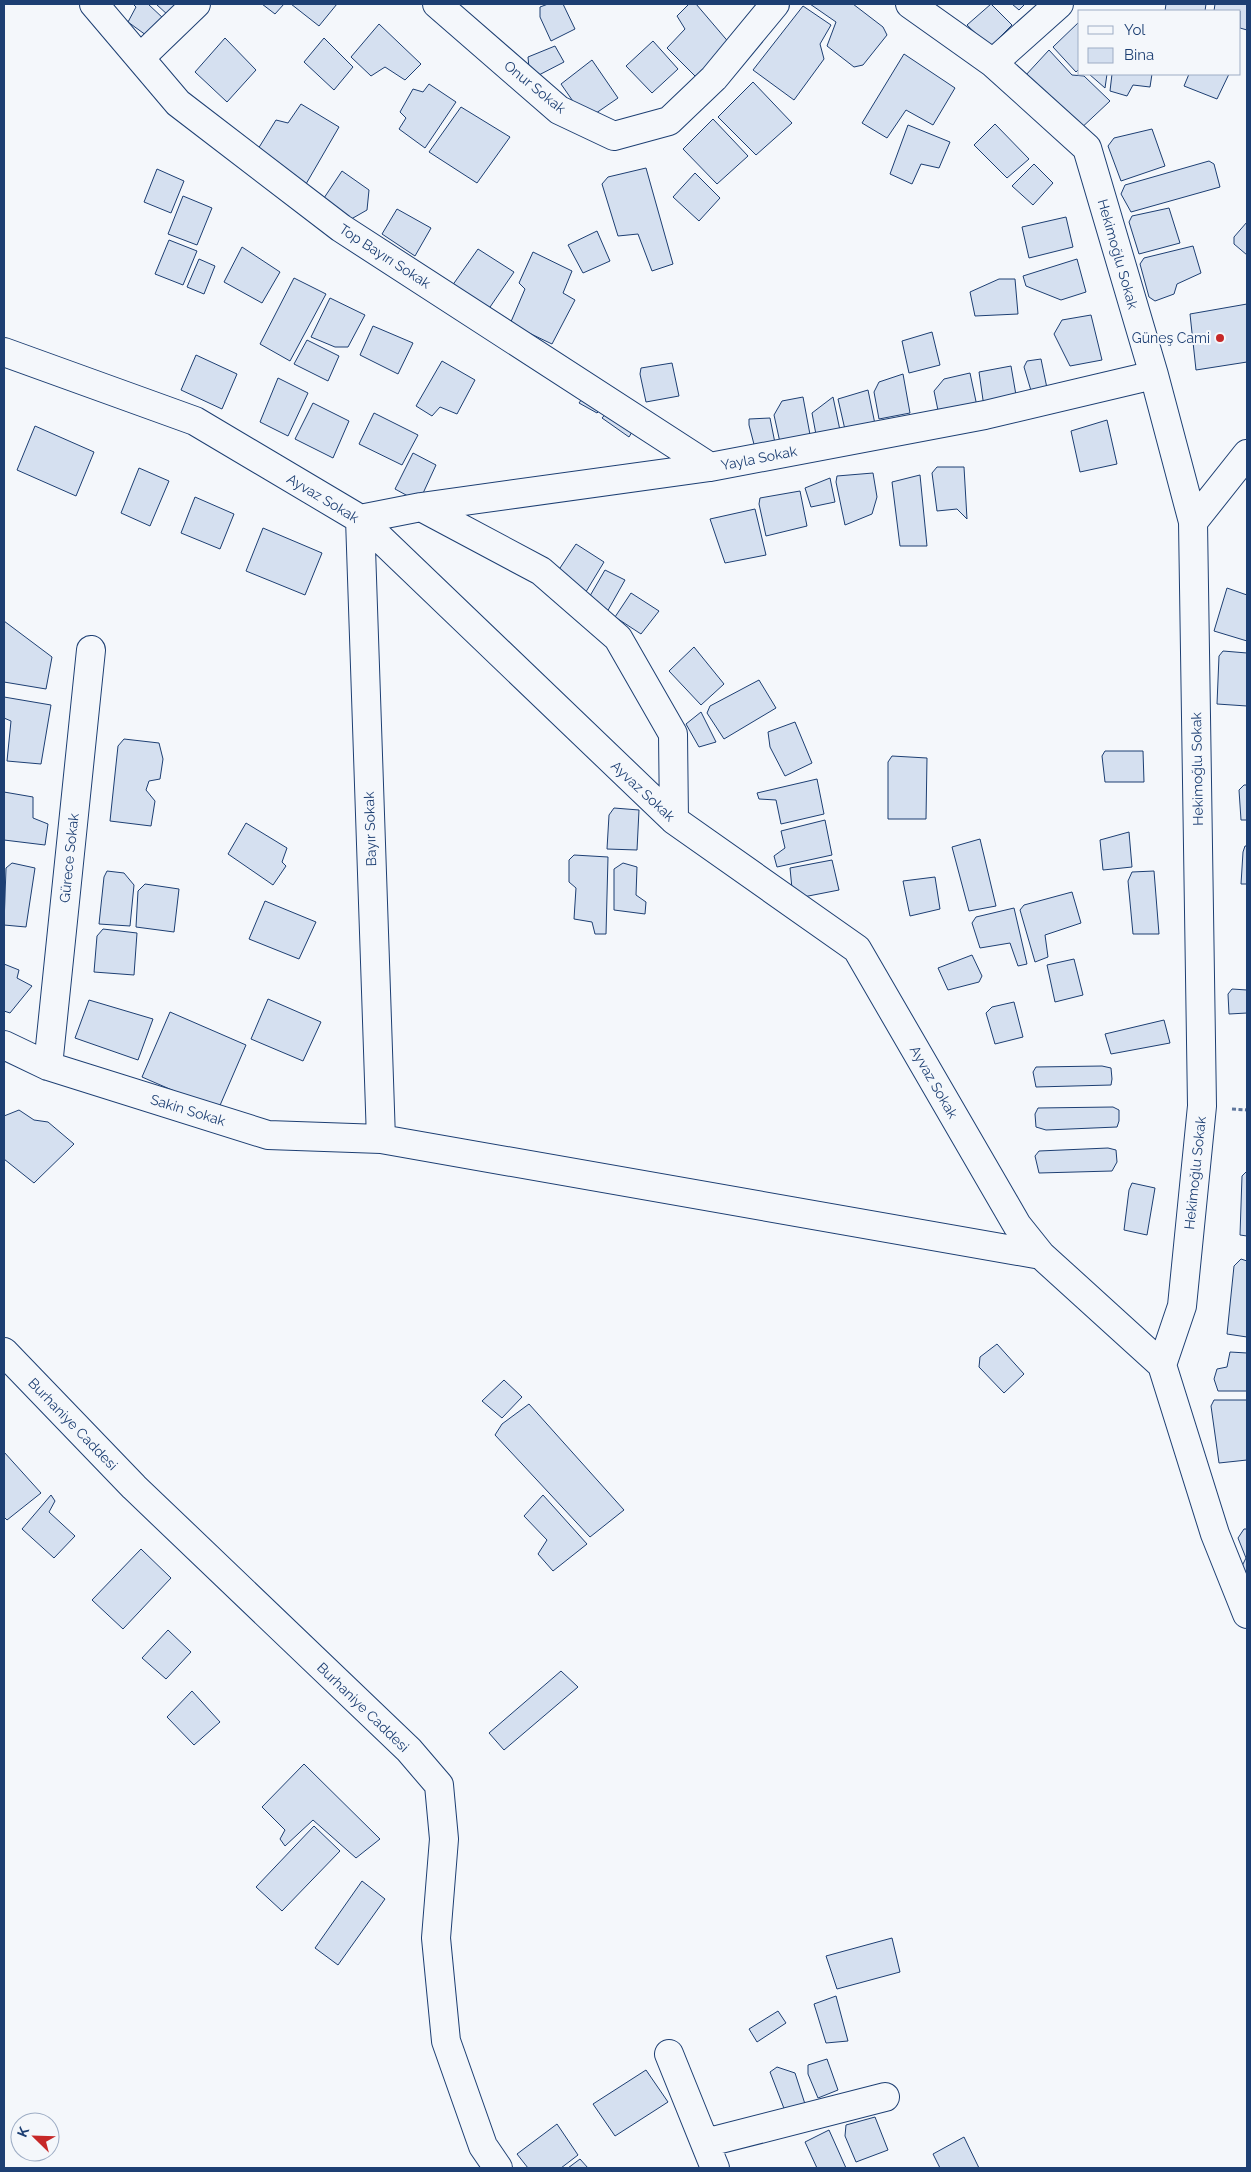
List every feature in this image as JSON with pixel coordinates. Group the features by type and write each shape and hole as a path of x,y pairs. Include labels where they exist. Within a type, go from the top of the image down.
{"street":[{"name":"Top Bayırı Sokak","path":"94,4 178,102 341,228 710,467"},
{"path":"140,58 196,4"},
{"name":"Onur Sokak","path":"437,4 559,110 614,136 669,121 714,78 775,4"},
{"name":"Hekimoğlu Sokak","path":"910,4 993,62 1087,148 1154,376 1193,522 1202,1106 1182,1306 1162,1366"},
{"path":"993,62 1059,4"},
{"name":"Ayvaz Sokak","path":"4,352 195,421 360,519 674,820 857,949 1017,1226 1041,1255 1162,1366"},
{"name":"Yayla Sokak","path":"360,519 421,507 710,467 985,415 1154,376"},
{"path":"1193,522 1247,454"},
{"path":"421,507 541,571 618,638 673,734 674,820"},
{"name":"Bayır Sokak","path":"360,519 381,1139"},
{"name":"Gürece Sokak","path":"48,1066 91,650"},
{"name":"Sakin Sokak","path":"4,1045 48,1066 268,1135 381,1139 1041,1255"},
{"name":"Burhaniye Caddesi","path":"4,1352 134,1487 401,1743 439,1785 444,1839 436,1938 446,2041 483,2146 498,2168"},
{"path":"1162,1366 1215,1534 1247,1614"},
{"path":"669,2054 715,2168"},
{"path":"705,2143 885,2097"}],"building":[{"path":"133,4 148,4 164,19 150,38 128,22 136,7"},
{"path":"156,4 182,4 169,16"},
{"path":"262,4 284,4 275,14"},
{"path":"291,4 337,4 319,26"},
{"path":"548,4 563,4 575,29 551,41 540,17 540,7"},
{"path":"689,4 696,4 731,45 696,77 667,48 685,29 677,16"},
{"path":"810,4 853,4 883,27 887,35 863,65 854,67 827,46 836,22"},
{"path":"991,4 1012,25 990,47 967,25"},
{"path":"1012,4 1025,4 1019,10"},
{"path":"1166,4 1206,4 1205,10 1165,10"},
{"path":"1215,4 1247,4 1247,30 1241,28 1241,10 1214,10"},
{"path":"803,6 831,25 820,44 824,59 794,100 753,70"},
{"path":"1078,23 1078,70 1076,72 1053,47"},
{"path":"379,24 421,64 405,80 385,67 371,76 351,57"},
{"path":"225,38 256,70 227,102 195,72"},
{"path":"324,38 353,67 334,90 304,62"},
{"path":"653,41 678,69 652,93 626,66"},
{"path":"555,46 564,62 537,76 529,68 528,57"},
{"path":"1049,50 1072,75 1084,76 1110,101 1077,132 1025,76"},
{"path":"904,54 955,88 933,125 906,110 887,138 862,123"},
{"path":"592,60 618,98 586,120 561,84"},
{"path":"1090,75 1107,75 1105,88"},
{"path":"1112,75 1152,75 1150,87 1133,85 1127,96 1110,91"},
{"path":"1189,75 1229,75 1217,99 1184,86"},
{"path":"753,82 792,123 756,155 718,117"},
{"path":"429,84 456,102 425,148 399,129 406,118 400,112 413,89 423,92"},
{"path":"301,104 339,127 306,184 258,149 276,120 288,123"},
{"path":"461,107 510,137 477,183 429,152"},
{"path":"713,119 748,156 717,184 683,149"},
{"path":"995,124 1029,159 1007,178 974,145"},
{"path":"908,125 950,142 939,168 921,164 912,184 890,174"},
{"path":"1152,129 1165,166 1121,181 1108,146 1114,138"},
{"path":"1209,161 1214,164 1220,187 1131,212 1121,194 1125,185"},
{"path":"1034,164 1053,183 1033,205 1012,186"},
{"path":"646,168 673,264 652,271 638,234 618,236 602,184 608,177"},
{"path":"157,169 184,181 171,213 144,202"},
{"path":"342,171 369,190 367,210 346,222 324,198"},
{"path":"695,173 720,198 699,221 673,197"},
{"path":"183,196 212,208 197,245 168,234"},
{"path":"1169,208 1180,243 1139,254 1129,222 1132,216"},
{"path":"397,209 431,228 415,256 382,234"},
{"path":"1066,217 1073,247 1029,258 1022,227"},
{"path":"1247,222 1247,255 1234,244 1234,237"},
{"path":"597,231 610,261 583,273 568,245"},
{"path":"169,240 197,251 183,285 155,274"},
{"path":"1193,246 1201,273 1177,284 1174,294 1155,301 1149,297 1140,264 1144,258"},
{"path":"242,247 280,272 262,303 224,282"},
{"path":"478,249 514,272 488,310 452,286"},
{"path":"533,252 572,271 563,293 575,300 552,344 510,324 525,289 519,283"},
{"path":"199,259 215,266 204,294 187,287"},
{"path":"1077,259 1086,292 1061,300 1026,286 1023,276"},
{"path":"294,278 326,294 290,361 260,344"},
{"path":"999,279 1015,279 1018,314 975,316 970,292"},
{"path":"330,298 365,315 348,347 335,347 311,337"},
{"name":"Güneş Cami","path":"1247,304 1247,362 1196,370 1190,314"},
{"path":"1091,315 1102,360 1070,366 1054,334 1062,320"},
{"path":"373,326 413,343 398,374 360,355"},
{"path":"932,332 940,365 909,373 902,341"},
{"path":"307,340 339,356 328,381 294,364"},
{"path":"196,355 237,374 222,409 181,390"},
{"path":"1041,359 1048,393 1032,394 1024,367 1027,361"},
{"path":"442,361 475,380 457,414 440,407 432,416 416,406"},
{"path":"672,363 679,396 646,402 640,374 641,368"},
{"path":"1011,366 1017,401 984,407 979,372"},
{"path":"970,373 978,411 940,420 934,391 944,379"},
{"path":"903,374 910,413 879,419 874,392 879,382"},
{"path":"278,378 308,393 288,436 260,422"},
{"path":"868,390 876,429 846,434 838,399"},
{"path":"587,392 604,406 597,413 579,403"},
{"path":"803,397 811,440 781,447 774,415 782,401"},
{"path":"833,397 841,435 817,440 812,413"},
{"path":"313,403 349,421 333,458 295,439"},
{"path":"610,409 635,427 629,437 602,418"},
{"path":"374,413 418,435 402,465 359,444"},
{"path":"770,418 776,448 756,452 749,419"},
{"path":"1107,420 1117,464 1080,472 1071,431"},
{"path":"35,426 94,452 76,496 17,470"},
{"path":"413,453 436,465 419,502 395,489"},
{"path":"937,467 964,467 967,519 957,509 937,511 932,473"},
{"path":"139,468 169,481 150,526 121,513"},
{"path":"873,473 877,497 872,514 845,525 836,482 837,476"},
{"path":"920,475 927,546 900,546 892,482"},
{"path":"830,478 835,502 811,507 805,488"},
{"path":"800,491 807,526 766,536 759,504 760,498"},
{"path":"195,497 234,514 220,549 181,533"},
{"path":"755,509 766,555 725,563 710,519"},
{"path":"263,528 322,553 305,595 246,571"},
{"path":"576,544 604,562 584,595 554,577"},
{"path":"605,570 625,580 607,612 587,601"},
{"path":"1227,588 1247,595 1247,641 1214,631"},
{"path":"631,593 659,611 641,634 615,617"},
{"path":"4,621 52,657 46,689 4,682"},
{"path":"694,647 724,684 701,705 669,671"},
{"path":"1223,651 1247,653 1247,706 1217,704 1219,656"},
{"path":"759,680 776,708 724,739 707,713 710,706"},
{"path":"4,697 51,705 41,764 7,761 11,721 4,718"},
{"path":"701,712 716,742 699,747 686,724"},
{"path":"795,722 812,763 785,776 770,747 768,732"},
{"path":"124,739 159,743 163,759 160,779 149,781 146,790 155,801 151,826 110,821 118,746"},
{"path":"1105,751 1143,751 1144,782 1105,782 1102,756"},
{"path":"892,756 927,758 926,819 888,819 888,762"},
{"path":"817,779 824,814 781,824 776,800 759,799 757,793"},
{"path":"1244,785 1247,785 1247,820 1241,820 1239,790"},
{"path":"4,792 33,797 33,818 48,824 45,845 4,840"},
{"path":"614,808 639,810 637,850 607,849 609,815"},
{"path":"825,820 832,855 777,867 774,856 785,848 781,831"},
{"path":"246,823 287,848 282,862 286,866 273,885 228,854"},
{"path":"1129,832 1132,867 1103,870 1100,840"},
{"path":"980,839 996,906 969,911 952,847"},
{"path":"1245,846 1247,846 1247,884 1241,884 1243,852"},
{"path":"574,855 608,857 606,934 595,934 592,922 574,919 576,888 569,882 569,860"},
{"path":"832,860 839,890 793,899 790,868"},
{"path":"12,863 35,868 26,927 4,925 6,868"},
{"path":"623,863 637,867 636,895 646,902 645,914 614,910 614,869"},
{"path":"107,871 124,873 134,885 130,926 99,924 104,877"},
{"path":"1154,871 1159,934 1133,934 1128,881 1132,872"},
{"path":"935,877 940,909 910,916 903,881"},
{"path":"145,884 179,889 174,932 136,927 138,891"},
{"path":"1072,892 1081,923 1045,935 1048,957 1035,962 1020,910 1024,905"},
{"path":"265,901 316,922 299,959 249,939"},
{"path":"1014,908 1027,964 1018,966 1010,943 980,948 972,923 976,917"},
{"path":"103,929 137,933 134,975 94,972 97,936"},
{"path":"972,955 982,976 979,982 948,990 938,968"},
{"path":"1074,959 1083,995 1055,1002 1047,965"},
{"path":"4,964 19,970 17,978 32,986 10,1013 4,1011"},
{"path":"1232,989 1247,990 1247,1013 1229,1014 1228,994"},
{"path":"268,999 321,1022 303,1061 251,1039"},
{"path":"89,1000 153,1019 138,1060 75,1038"},
{"path":"1014,1002 1023,1037 995,1044 986,1013 992,1007"},
{"path":"170,1012 246,1045 218,1110 142,1077"},
{"path":"1164,1020 1170,1043 1111,1054 1105,1034"},
{"path":"1102,1066 1111,1068 1111,1085 1036,1087 1033,1072 1036,1067"},
{"path":"1113,1107 1119,1110 1117,1127 1046,1130 1036,1127 1035,1114 1038,1108"},
{"path":"19,1110 34,1120 48,1122 74,1144 34,1183 4,1159 4,1116"},
{"path":"1108,1148 1116,1150 1117,1162 1112,1171 1039,1173 1035,1156 1039,1151"},
{"path":"1247,1171 1247,1236 1240,1235 1242,1176"},
{"path":"1132,1183 1155,1188 1147,1235 1124,1230 1129,1190"},
{"path":"1241,1259 1247,1261 1247,1337 1227,1334 1234,1266"},
{"path":"997,1344 1024,1374 1004,1393 979,1367 980,1357"},
{"path":"1230,1352 1247,1353 1247,1391 1218,1391 1214,1379 1217,1369 1227,1367"},
{"path":"504,1380 522,1397 502,1418 482,1401"},
{"path":"1214,1400 1247,1400 1247,1460 1219,1463 1211,1406"},
{"path":"529,1404 624,1510 590,1537 495,1435 502,1424"},
{"path":"4,1452 41,1493 7,1520 4,1517"},
{"path":"51,1495 55,1501 49,1512 75,1536 54,1558 22,1529"},
{"path":"543,1495 587,1544 553,1571 538,1554 547,1540 524,1516"},
{"path":"1244,1529 1247,1529 1247,1584 1241,1568 1246,1558 1238,1538"},
{"path":"141,1549 171,1578 123,1629 92,1600"},
{"path":"168,1630 191,1652 166,1679 142,1658"},
{"path":"561,1671 578,1687 504,1750 489,1733"},
{"path":"192,1691 220,1722 194,1745 167,1717"},
{"path":"304,1764 380,1839 356,1858 313,1820 285,1846 280,1839 285,1830 262,1807"},
{"path":"314,1826 340,1851 282,1911 256,1887"},
{"path":"362,1881 385,1899 338,1965 315,1948"},
{"path":"892,1938 900,1972 837,1989 826,1956"},
{"path":"836,1996 848,2041 826,2043 814,2004"},
{"path":"778,2011 786,2023 757,2042 749,2029"},
{"path":"827,2059 838,2090 818,2098 808,2074 808,2065"},
{"path":"777,2067 795,2073 805,2104 785,2111 770,2072"},
{"path":"646,2070 668,2102 615,2136 593,2104"},
{"path":"875,2117 888,2150 856,2162 845,2136 846,2125"},
{"path":"557,2124 578,2155 561,2168 528,2168 517,2154"},
{"path":"829,2130 846,2168 817,2168 805,2142"},
{"path":"964,2137 979,2168 940,2168 933,2154"},
{"path":"580,2159 588,2168 568,2168"}],"place":[{"name":"Güneş Cami","path":"1220,338"}]}
